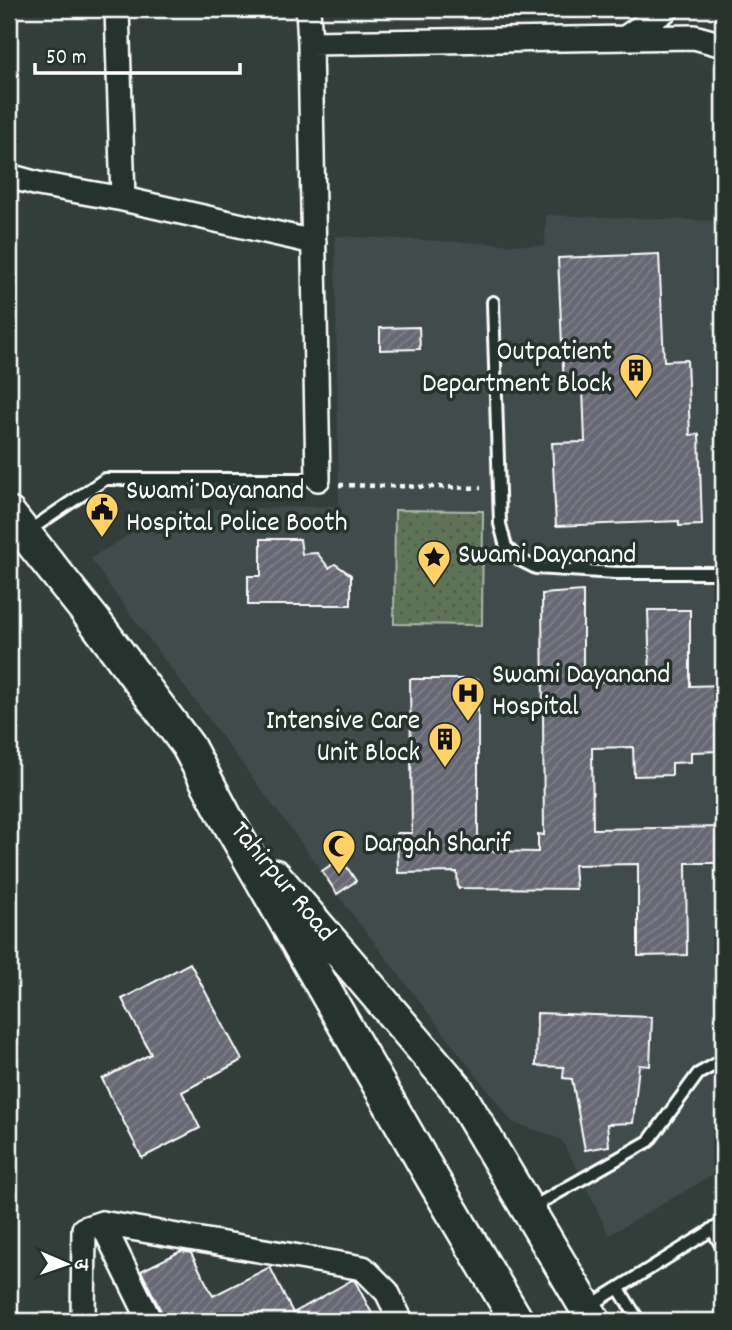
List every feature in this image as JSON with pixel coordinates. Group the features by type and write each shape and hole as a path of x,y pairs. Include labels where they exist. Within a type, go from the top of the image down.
{"main road":[{"path":"17,524 96,623 188,746 225,816"},
{"name":"Tahirpur Road","path":"225,816 456,1088 590,1315"},
{"name":"Tahirpur Road","path":"225,816 517,1321"},
{"path":"360,1051 402,1025"}],"street":[{"path":"117,9 123,199"},
{"path":"308,9 318,479"},
{"path":"625,38 667,9"},
{"path":"310,43 694,37 723,46"},
{"path":"9,176 314,242"},
{"path":"102,1223 150,1321"},
{"path":"83,1321 84,1229 102,1223 363,1268 387,1292 401,1321"}],"lane":[{"path":"493,302 500,524 506,547 520,561 536,568 616,573 723,573"},
{"path":"17,524 105,479 318,479"},
{"path":"528,1209 649,1141 698,1074 723,1060"},
{"path":"590,1315 619,1289 718,1226 723,1250"},
{"path":"619,1289 639,1321"}],"path":[{"path":"318,479 339,485 499,488"}],"shaded area":[{"name":"Swami Dayanand Hospital","path":"715,91 723,91 723,1169 609,1235 561,1139 512,1122 337,894 356,881 342,859 322,871 91,558 170,510 339,506 335,236 545,246 546,215 714,221"}],"green space":[{"path":"395,510 483,511 482,625 394,624"}],"building":[{"name":"Outpatient Department Block","path":"659,254 664,361 687,360 690,435 699,434 702,525 679,526 679,521 556,526 552,443 585,442 583,388 564,389 558,258"},
{"path":"419,327 420,349 380,350 380,328"},
{"path":"261,539 300,539 302,554 317,553 329,568 335,564 351,575 351,605 248,605 248,576 261,576"},
{"name":"Intensive Care Unit Block","path":"583,591 583,682 650,680 648,610 690,610 690,686 723,685 723,751 691,752 691,762 672,763 672,775 634,776 633,747 592,748 593,829 723,827 723,863 686,863 687,955 638,956 638,864 574,865 576,889 458,888 457,872 398,873 397,833 412,833 410,679 478,679 478,851 538,852 538,834 544,835 542,594"},
{"name":"Dargah Sharif","path":"341,858 356,881 337,894 322,871"},
{"path":"190,963 242,1060 182,1092 200,1128 142,1158 102,1079 151,1054 122,999"},
{"path":"537,1013 652,1017 650,1066 639,1065 633,1123 607,1124 609,1146 585,1150 572,1079 563,1078 564,1067 536,1066"},
{"path":"181,1251 191,1253 213,1296 270,1267 293,1313 352,1280 376,1321 164,1321 141,1271"}],"place":[{"name":"Outpatient Department Block","path":"636,400"},
{"name":"Swami Dayanand Hospital Police Booth","path":"102,539"},
{"name":"Swami Dayanand","path":"434,587"},
{"name":"Swami Dayanand Hospital","path":"468,723"},
{"name":"Intensive Care Unit Block","path":"445,769"},
{"name":"Dargah Sharif","path":"339,876"}]}
